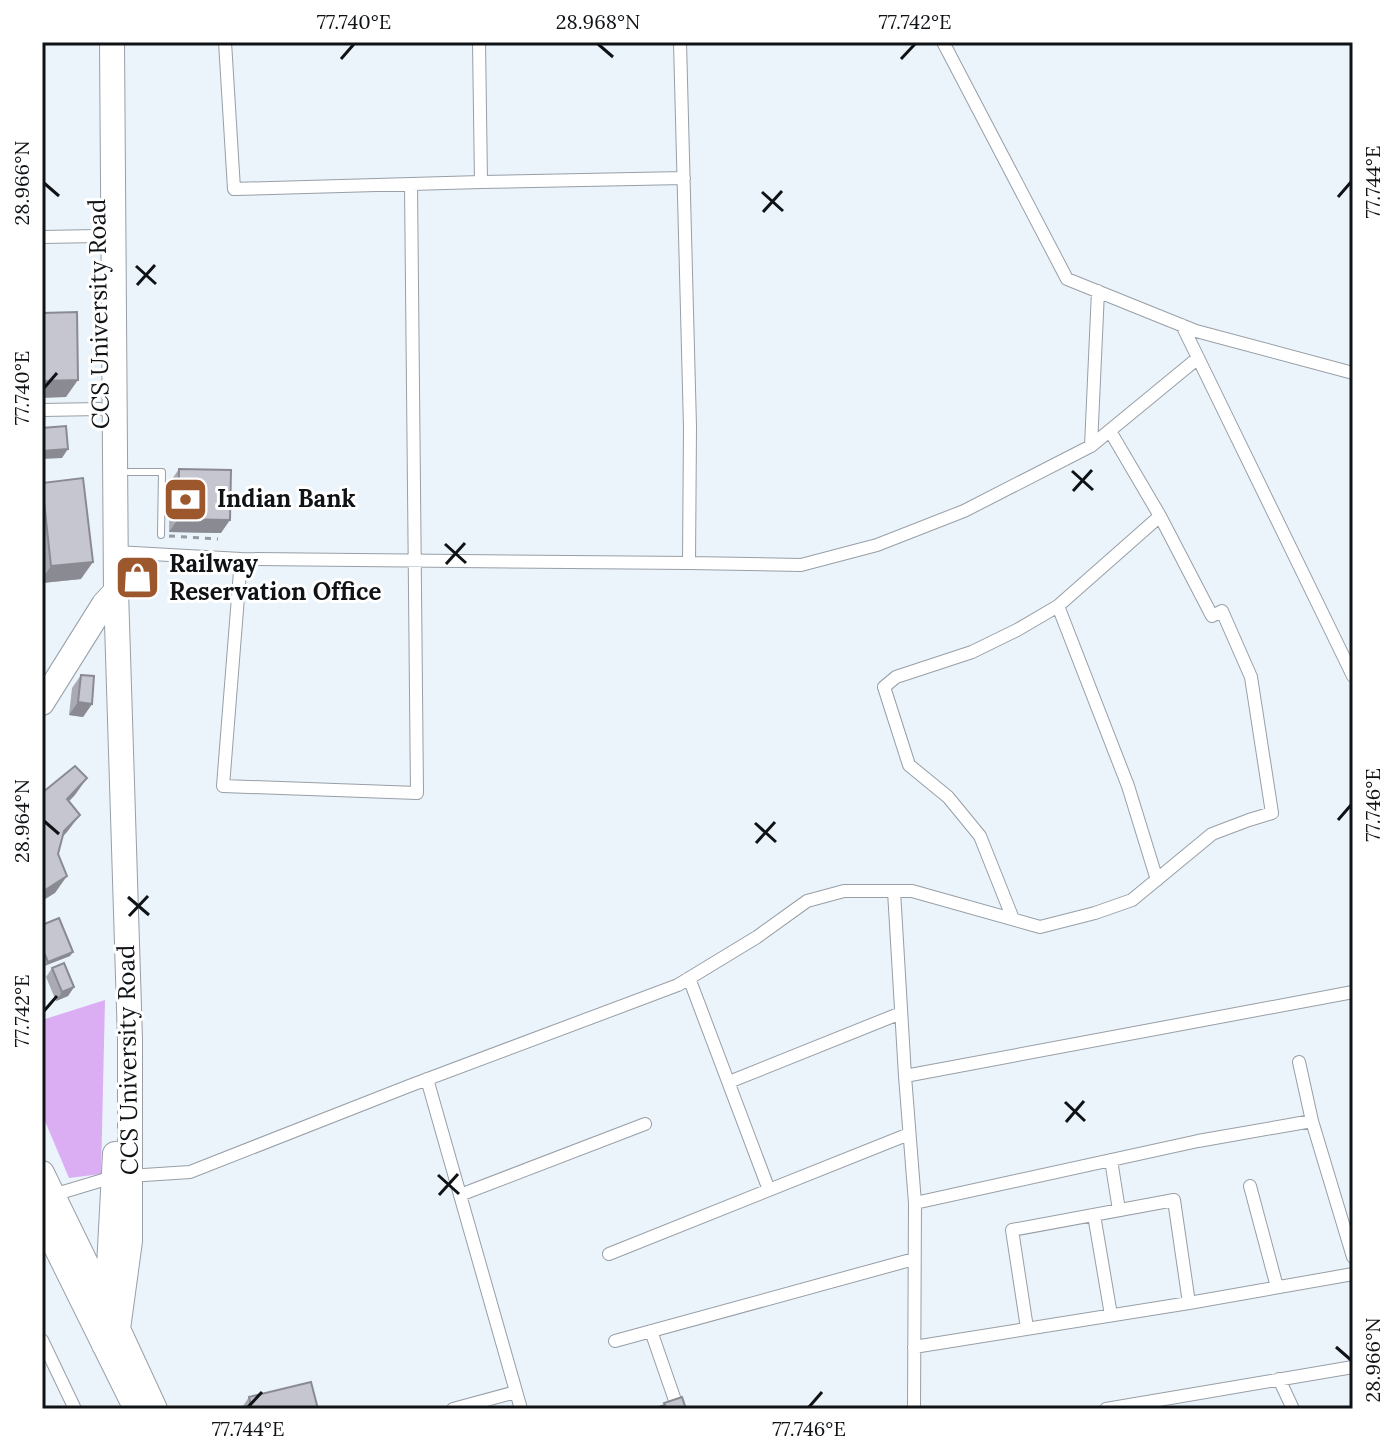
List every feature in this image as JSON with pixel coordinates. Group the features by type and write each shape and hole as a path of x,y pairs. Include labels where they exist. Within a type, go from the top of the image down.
{"highway":[{"name":"CCS University Road","path":"95,42 100,409 111,582"},
{"name":"CCS University Road","path":"106,1326 122,1177 117,1100 120,920 111,582 112,42"},
{"path":"42,675 111,582"},
{"path":"42,703 111,582"},
{"path":"47,1184 138,1408"},
{"path":"42,1219 106,1326"}],"street":[{"path":"225,42 234,189 684,178"},
{"path":"479,42 481,182"},
{"path":"680,42 690,427 689,563"},
{"path":"943,42 1067,279 1196,331 1353,373"},
{"path":"241,559 223,786 417,793 411,184"},
{"path":"42,237 98,236"},
{"path":"1091,446 1098,291"},
{"path":"1182,325 1353,676"},
{"path":"111,582 241,559 801,565 877,545 964,511 1091,446 1198,358"},
{"path":"42,410 100,409"},
{"path":"47,1184 190,1172 678,985 757,937 807,901 844,891 912,891 1040,927 1132,900 1212,834 1272,813 1251,677 1222,611 1212,616 1160,516 1110,431"},
{"path":"1013,919 980,836 948,797 909,765 884,687 896,677 972,652 1058,606 1160,516"},
{"path":"1058,606 1128,786 1157,880"},
{"path":"894,891 915,1203 914,1409"},
{"path":"689,978 769,1190"},
{"path":"905,1076 1353,992"},
{"path":"729,1082 901,1013"},
{"path":"1299,1062 1312,1121 1353,1257"},
{"path":"427,1079 521,1409"},
{"path":"915,1203 1198,1141 1312,1121"},
{"path":"460,1195 645,1124"},
{"path":"609,1254 909,1134"},
{"path":"1111,1160 1119,1210"},
{"path":"1250,1186 1277,1287"},
{"path":"1027,1328 1012,1230 1174,1200 1189,1303"},
{"path":"1094,1215 1111,1315"},
{"path":"615,1341 914,1259"},
{"path":"914,1347 1353,1274"},
{"path":"651,1331 678,1409"},
{"path":"42,1340 75,1409"},
{"path":"1106,1409 1353,1367"},
{"path":"1279,1379 1293,1409"},
{"path":"453,1409 516,1392"}],"lane":[{"path":"129,472 162,472 161,535"}],"path":[{"path":"161,535 218,539"}],"shaded area":[{"path":"105,1000 101,1174 69,1178 42,1114 42,1020"}],"building":[{"path":"77,312 78,380 42,381 42,313"},
{"path":"66,426 68,449 42,451 42,428"},
{"path":"179,469 231,470 230,520 178,519"},
{"path":"83,478 93,562 51,566 42,483"},
{"path":"81,675 94,676 92,704 78,702"},
{"path":"75,766 87,778 67,799 80,815 64,831 58,854 67,876 42,892 42,793"},
{"path":"59,918 73,952 48,962 42,948 42,925"},
{"path":"64,963 74,987 62,992 52,968"},
{"path":"311,1382 318,1409 252,1409 249,1397"},
{"path":"682,1397 686,1409 652,1409 664,1403"}],"place":[{"name":"Indian Bank","path":"186,499"},
{"name":"Railway Reservation Office","path":"138,578"}]}
